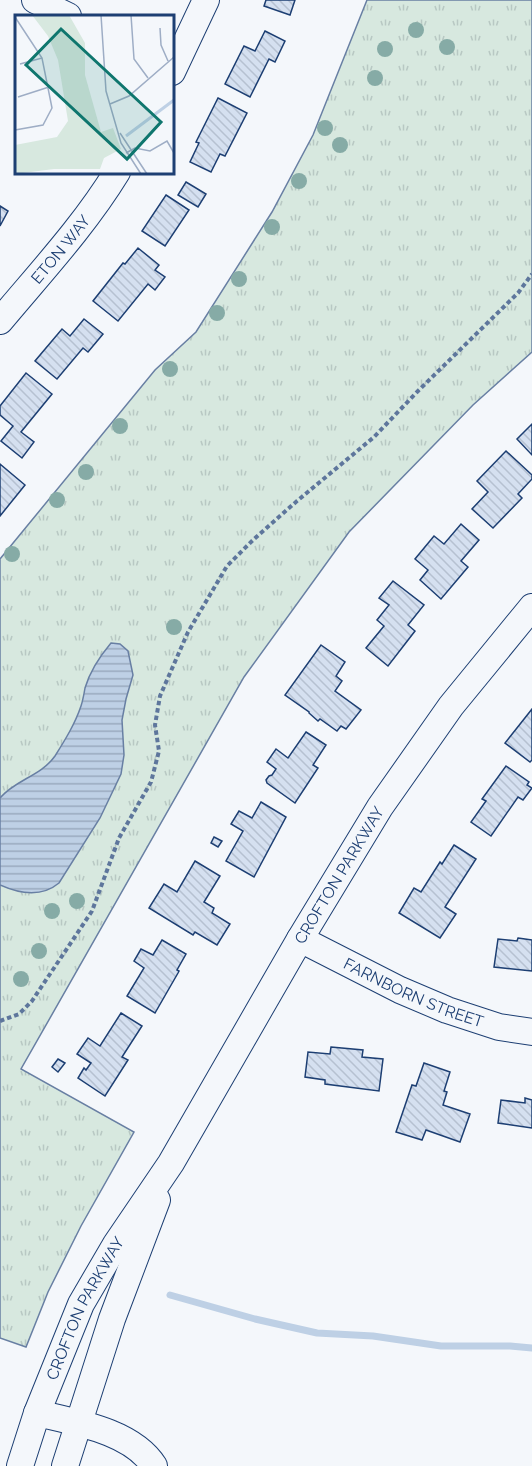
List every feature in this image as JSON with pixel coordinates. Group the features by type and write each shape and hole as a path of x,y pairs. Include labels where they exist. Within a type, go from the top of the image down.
{"street":[{"path":"35,0 66,15"},
{"path":"174,68 206,0"},
{"name":"ETON WAY","path":"0,321 78,227 116,174"},
{"name":"CROFTON PARKWAY","path":"20,1466 37,1413 81,1304 116,1244 171,1163 300,939 380,807 450,706 532,607"},
{"name":"FARNBORN STREET","path":"300,939 400,990 447,1010 499,1027 532,1032"},
{"name":"CROFTON PARKWAY","path":"65,1466 112,1318 171,1163"},
{"path":"37,1413 115,1435 137,1447 154,1466"}],"path":[{"path":"0,1021 19,1014 32,1001 92,910 118,838 151,782 159,751 155,725 160,696 188,632 227,566 297,501 374,437 518,293 532,274"}],"green space":[{"path":"367,0 532,0 532,352 473,405 349,532 244,677 21,1069 134,1132 81,1226 48,1292 26,1347 0,1338 0,559 155,370 196,332 272,212 313,135"}],"water":[{"path":"111,643 120,644 128,651 133,675 122,720 124,755 121,774 100,818 59,883 38,893 15,891 0,885 0,798 43,768 55,756 76,719 87,682 99,658"}],"building":[{"path":"266,0 295,0 290,15 264,6"},
{"path":"265,31 285,41 275,62 269,59 250,97 225,84 244,46 255,51"},
{"path":"218,98 247,113 225,156 220,154 211,172 190,162 199,143 196,142"},
{"path":"186,182 206,194 198,207 178,195"},
{"path":"166,195 189,210 165,246 142,231"},
{"path":"0,206 8,211 0,226"},
{"path":"138,248 159,265 155,270 165,277 155,290 148,284 118,321 93,301"},
{"path":"84,319 103,334 88,352 83,348 57,379 35,361 62,329 70,336"},
{"path":"26,373 52,394 21,432 34,442 22,458 1,441 13,426 0,415 0,406"},
{"path":"532,424 532,455 517,439"},
{"path":"506,451 532,475 532,479 518,494 522,498 493,528 472,509 488,492 477,481"},
{"path":"0,464 25,485 0,516"},
{"path":"461,524 479,540 461,561 468,567 441,599 420,580 428,570 415,559 434,536 444,544"},
{"path":"393,581 424,605 408,625 415,631 388,666 366,648 384,626 377,620 389,605 379,598"},
{"path":"321,645 345,662 336,676 342,681 335,691 361,710 346,729 341,726 337,731 320,719 318,721 285,695"},
{"path":"532,709 532,760 530,762 505,743"},
{"path":"306,732 326,745 313,765 318,768 295,803 267,783 266,780 276,769 267,762 276,749 288,758"},
{"path":"506,766 529,782 527,785 532,788 523,800 518,797 491,836 471,822 486,801 482,799"},
{"path":"261,802 286,817 254,877 226,861 243,831 231,824 239,811 252,818"},
{"path":"214,837 222,841 218,847 211,843"},
{"path":"454,845 476,859 445,907 456,914 440,938 399,913 414,888 421,892"},
{"path":"195,861 220,876 204,902 214,908 212,913 230,924 217,945 195,932 193,935 149,908 164,884 177,892"},
{"path":"518,938 532,940 532,971 494,967 498,939 517,941"},
{"path":"162,940 186,954 155,1013 127,996 144,968 134,961 141,949 153,955"},
{"path":"121,1013 142,1026 122,1057 128,1060 105,1096 78,1078 84,1068 86,1070 91,1063 77,1054 88,1038 100,1046"},
{"path":"331,1047 363,1050 362,1057 383,1059 379,1091 325,1084 325,1080 305,1077 308,1052 330,1054"},
{"path":"58,1059 65,1063 58,1072 52,1067"},
{"path":"424,1063 450,1072 444,1091 447,1092 443,1105 470,1114 460,1142 426,1130 422,1140 396,1132 412,1085 416,1086"},
{"path":"525,1098 532,1100 532,1128 498,1123 501,1100 525,1103"}],"waterway":[{"path":"170,1295 255,1319 317,1333 373,1336 441,1346 532,1348"}]}
